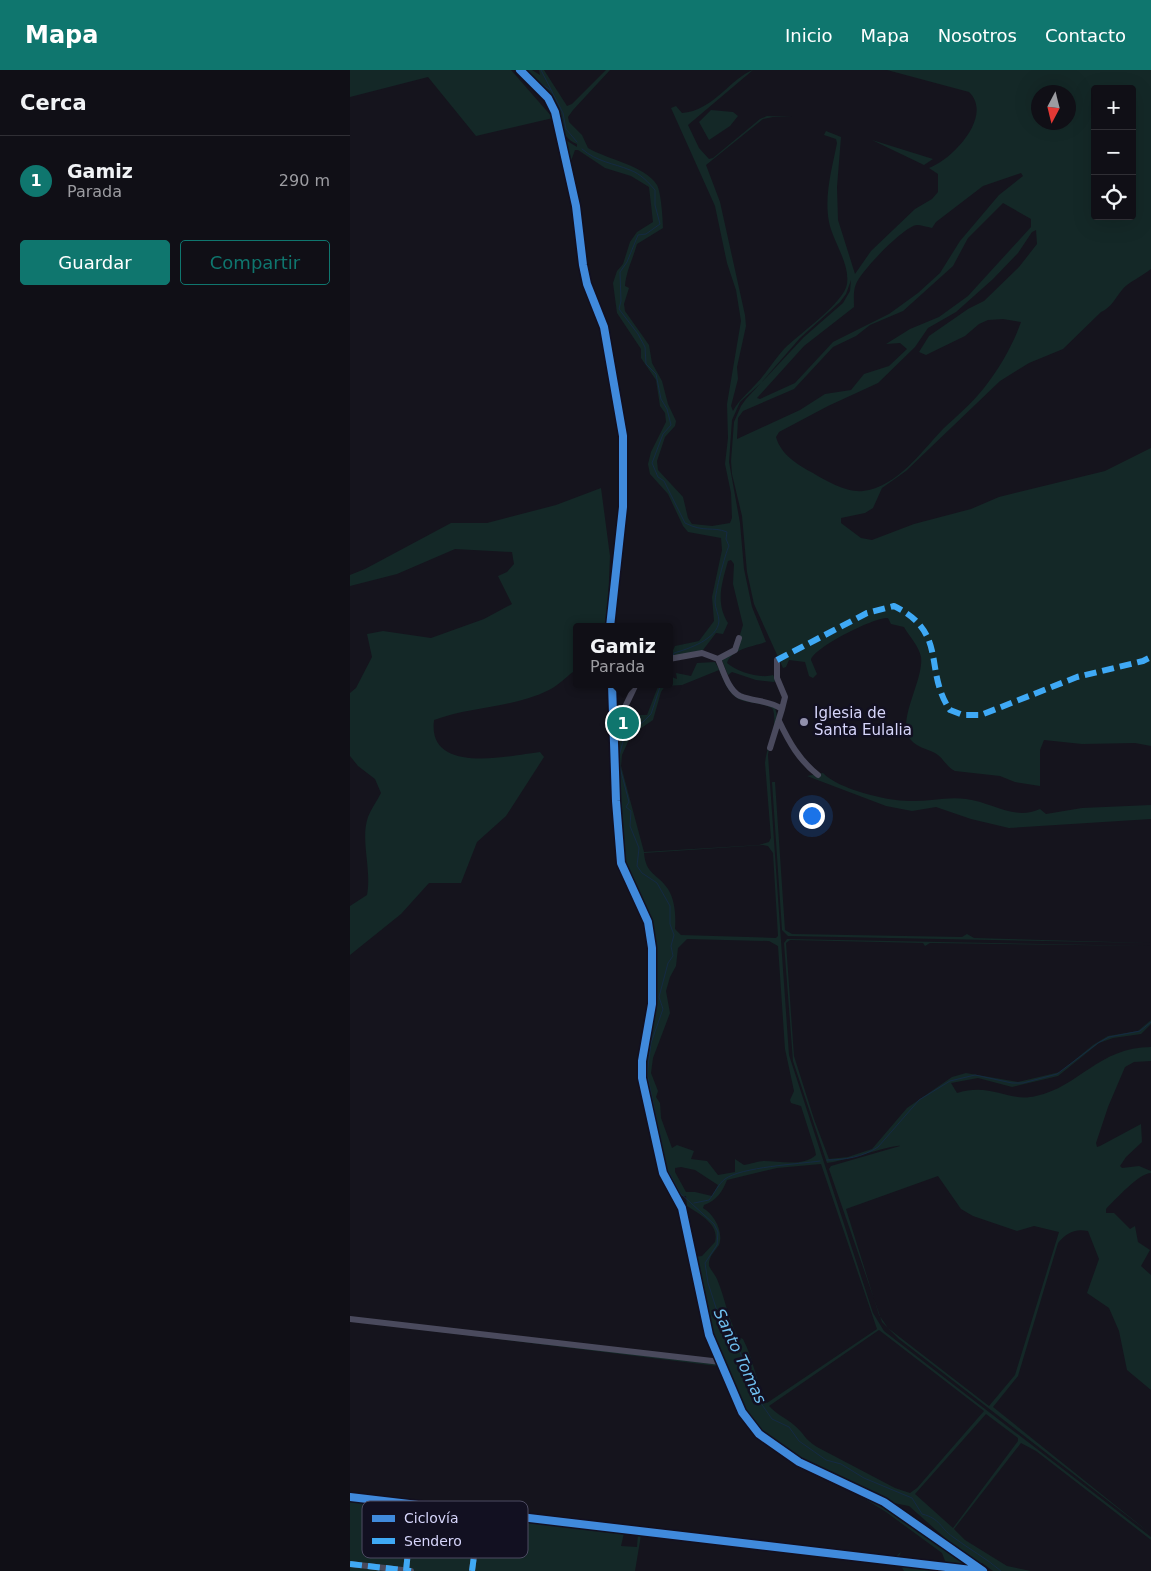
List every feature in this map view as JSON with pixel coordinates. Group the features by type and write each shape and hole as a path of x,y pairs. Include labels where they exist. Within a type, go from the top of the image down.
{"street":[{"path":"520,70 548,98 555,112 576,206 582,265 587,284 604,327 623,436 622,507 610,623"},
{"path":"718,659 735,650 740,638"},
{"path":"673,658 702,653 718,659 730,687 739,696 769,702 782,709"},
{"path":"770,748 785,697 777,678 777,660"},
{"path":"612,688 621,863 648,922 652,948 652,1004 642,1061 642,1078 663,1173 682,1208 704,1318 721,1362 746,1419 768,1442 799,1462 878,1499 983,1571"},
{"path":"614,731 634,688"},
{"path":"779,721 790,743 806,765 818,774"},
{"path":"350,1319 721,1362"},
{"path":"406,1571 407,1558"},
{"path":"472,1571 474,1558"},
{"path":"350,1564 411,1571"}],"green space":[{"path":"350,70 511,70 553,118 476,136 428,77 350,97"},
{"path":"523,70 532,70 540,75 539,70 544,70 567,106 572,104 606,70 610,70 573,110 568,117 569,122 582,135 588,148 635,168 652,178 657,185 662,206 663,228 637,244 628,270 625,286 629,288 624,304 625,311 649,345 652,363 662,381 668,404 676,421 675,426 665,437 657,461 658,470 683,497 688,518 692,524 712,526 730,523 732,518 731,493 725,464 728,438 727,404 741,321 736,290 727,263 715,206 671,108 676,106 682,113 703,107 745,74 753,70 688,125 699,148 709,159 713,158 760,119 767,116 792,117 763,119 706,165 720,202 745,315 746,326 737,367 738,379 731,406 733,411 740,400 759,381 784,349 830,309 844,292 847,284 844,260 829,222 828,192 837,143 836,139 824,135 826,131 841,137 837,187 838,220 855,274 871,251 915,209 932,199 938,192 938,174 929,168 958,147 967,136 973,124 977,113 975,102 969,92 887,70 1151,70 1151,269 1124,287 1110,305 1063,349 1029,363 1000,381 906,471 882,488 873,508 865,513 841,518 841,523 861,538 872,540 914,524 971,509 999,497 1105,471 1151,448 1151,746 1135,743 1082,744 1044,740 1040,750 1040,786 1015,782 1000,776 955,771 938,755 913,742 907,732 908,712 921,667 921,657 916,645 904,627 891,624 888,618 870,622 822,648 811,660 817,674 813,678 809,676 805,662 789,660 786,667 783,668 754,604 747,572 742,516 732,474 734,422 741,406 761,383 740,402 732,420 729,462 740,523 744,569 752,607 766,642 738,651 729,658 727,663 749,674 773,675 776,680 774,682 756,680 732,672 728,675 722,660 739,647 738,641 743,625 733,584 734,564 731,560 728,561 721,592 722,608 728,623 723,634 716,633 703,650 673,656 675,646 699,641 714,621 712,597 722,550 721,538 688,532 683,526 668,494 650,474 648,464 651,452 666,422 665,413 660,406 656,380 641,358 641,349 617,313 613,283 617,271 623,264 630,242 637,232 653,222 649,187 631,176 605,168 578,150 575,150 571,161 581,204 586,264 594,294 608,328 625,424 627,499 615,623 613,623 626,482 609,345 586,271 576,191 564,139 577,147 577,144 567,137 551,101","holes":["1021,173 1023,176 999,195 960,241 940,273 918,293 889,314 833,342 795,383 760,399 757,398 804,346 854,307 854,289 856,284 866,269 893,241 911,227 917,225 932,228 936,222 983,186","1003,203 1031,219 1031,227 968,296 939,317 910,329 886,344 900,343 907,349 889,366 864,374 851,390 825,394 800,410 737,439 738,418 743,411 794,389 833,347 856,336 870,325 903,311 953,266 968,238","1036,230 1037,244 1019,267 984,301 968,309 929,336 919,352 926,355 965,336 979,324 988,320 1003,319 1021,322 1005,356 984,388 908,467 887,483 875,488 857,491 837,486 802,467 786,454 776,437 779,432 828,406 878,383 915,347 928,328 956,312 993,279 1018,253 1032,232","851,280 850,291 843,303 804,337 761,383 800,338 840,302 846,294"]},
{"path":"711,110 733,112 738,116 730,126 709,140 699,122"},
{"path":"872,140 933,159 924,165"},
{"path":"601,488 610,556 607,623 573,623 573,672 553,688 535,696 507,704 448,715 434,720 435,737 443,749 456,755 472,758 491,758 540,752 544,757 506,816 477,842 461,883 429,883 401,914 350,955 350,906 367,895 366,826 369,814 381,793 375,779 358,766 350,756 350,693 356,688 372,657 367,634 383,631 431,638 484,619 512,604 498,576 507,572 514,564 512,552 455,549 397,574 350,586 350,575 365,569 451,523 487,523 556,505"},
{"path":"715,662 730,689 775,708 777,714 776,726 768,755 789,1055 873,1313 884,1331 1151,1537 1151,1540 1036,1451 1021,1443 954,1529 965,1540 1007,1566 1031,1571 993,1571 962,1553 909,1506 889,1502 872,1491 798,1459 757,1430 745,1412 711,1336 695,1257 702,1256 715,1242 716,1236 712,1225 687,1206 686,1196 681,1196 666,1173 643,1072 654,1005 655,960 653,936 624,864 616,737 623,723 629,725 636,723 640,715 647,715 657,688 664,688 653,720 631,735 622,755 621,766 644,852 759,845 769,842 771,838 765,763 773,729 773,709 737,698 728,689 719,670 682,685 673,686 673,678 677,679 676,673 691,676 697,663","holes":["768,846 773,853 778,936 776,938 681,935 675,929 674,908 670,893 647,866 644,853","687,939 769,941 778,946 785,1049 794,1091 790,1100 791,1103 801,1106 816,1155 811,1159 798,1162 759,1161 744,1165 735,1159 735,1172 718,1175 707,1161 691,1159 694,1151 677,1145 672,1148 661,1118 660,1103 656,1097 658,1091 651,1073 653,1058 670,1013 666,991 676,966 678,948","821,1164 877,1329 767,1403 760,1388 747,1347 743,1339 738,1337 717,1279 709,1266 711,1257 719,1245 720,1235 717,1224 711,1214 703,1208 704,1205 718,1195 727,1180 777,1168","681,1167 695,1170 718,1185 712,1196 686,1192 675,1172 675,1168","879,1330 984,1411 917,1488 910,1493 895,1488 817,1447 794,1425 769,1406","986,1414 1018,1438 1018,1441 953,1528 915,1494"]},
{"path":"823,773 830,779 851,789 900,800 916,801 959,798 1012,812 1021,813 1040,809 1046,814 1082,808 1151,805 1151,819 1009,828 971,819 936,807 912,811 886,806 807,776"},
{"path":"772,782 775,782 785,930 792,934 962,937 967,934 974,938 1151,943 788,936 782,930"},
{"path":"787,939 1151,946 930,943 925,946 923,943 790,940 786,943 794,1056 829,1159 848,1157 872,1149 907,1108 952,1077 966,1073 1018,1082 1060,1072 1093,1045 1108,1036 1138,1031 1151,1020 1151,1024 1141,1034 1113,1038 1099,1043 1058,1076 1012,1087 978,1078 951,1083 957,1093 980,1090 1017,1097 1036,1096 1065,1085 1117,1053 1151,1047 1151,1061 1134,1062 1125,1067 1108,1107 1096,1143 1097,1147 1100,1146 1141,1124 1142,1142 1126,1157 1120,1166 1122,1168 1139,1166 1151,1171 1151,1173 1140,1177 1127,1188 1106,1209 1106,1213 1114,1213 1130,1229 1135,1226 1138,1242 1150,1250 1141,1266 1151,1275 1151,1390 1127,1370 1119,1331 1109,1308 1087,1293 1099,1259 1088,1231 1079,1230 1064,1236 1058,1243 1018,1376 993,1407 1151,1534 899,1339 888,1328 989,1406 1015,1375 1059,1232 1034,1226 1017,1231 973,1216 961,1209 938,1176 846,1209 874,1299 829,1169 831,1166 900,1146 827,1163 793,1061 784,943"},
{"path":"350,1321 718,1364 743,1416 769,1444 801,1465 870,1497 910,1522 975,1569 947,1566 942,1553 886,1512 865,1499 794,1464 762,1441 745,1423 717,1366"},
{"path":"350,1492 425,1501 400,1501 350,1495"},
{"path":"350,1498 376,1501 362,1501 362,1558 528,1558 528,1519 972,1571 904,1571 901,1566 646,1534 641,1535 635,1571 350,1571","holes":["624,1533 638,1533 637,1547 621,1546"]},
{"path":"528,1513 895,1557 901,1552 897,1560 528,1516"}],"waterway":[{"path":"527,70 539,83 551,90"},
{"path":"541,70 563,113 566,129 577,142"},
{"name":"Santo Tomas","path":"582,149 599,160 638,174 655,190 655,205 660,224 646,234 638,235 627,262 620,272 621,301 619,309 638,334 645,347 646,364 656,374 661,399 667,409 671,425 663,434 652,463 658,477 664,481 685,523 698,528 717,529 727,532 726,539 729,546 715,597 719,621 717,627 708,638 694,646 674,653 673,656"},
{"name":"Santo Tomas","path":"660,688 651,714 625,734 618,760 629,802 626,807 631,811 630,826 639,848 637,866 642,873 657,883 670,906 670,924 674,935 671,946 673,956 668,963 659,997 663,1009 651,1043 647,1074 667,1169 680,1193 714,1224 718,1232 717,1245 705,1263 708,1283 719,1317 738,1347 758,1399 772,1419 789,1427 799,1441 826,1460 841,1464 864,1478 912,1498 922,1514 933,1518 953,1537 1001,1571"},
{"path":"827,1160 853,1157 878,1147 919,1100 950,1081 975,1075 1012,1083 1023,1083 1057,1074 1098,1043 1109,1037 1140,1031 1151,1022"},
{"path":"694,1203 709,1200 723,1181 733,1175 757,1169 820,1161"}],"marked path":[{"path":"777,660 867,613 894,606 911,617 922,628 929,640 942,695 950,710 963,715 981,715 1077,677 1143,661 1151,657"},
{"path":"406,1571 407,1558"},
{"path":"472,1571 474,1558"},
{"path":"350,1564 411,1571"}],"cycle path":[{"path":"520,70 548,98 555,112 576,206 583,265 587,284 604,327 623,436 623,507 610,623"},
{"path":"612,688 616,801 621,863 648,922 652,948 652,1004 642,1061 642,1078 663,1173 682,1208 709,1335 742,1412 759,1434 799,1462 884,1502 983,1571"},
{"path":"350,1497 384,1501"},
{"path":"528,1518 980,1571"}],"place":[{"name":"Iglesia de Santa Eulalia","path":"804,722"},
{"name":"Gamiz","path":"623,723"}]}
